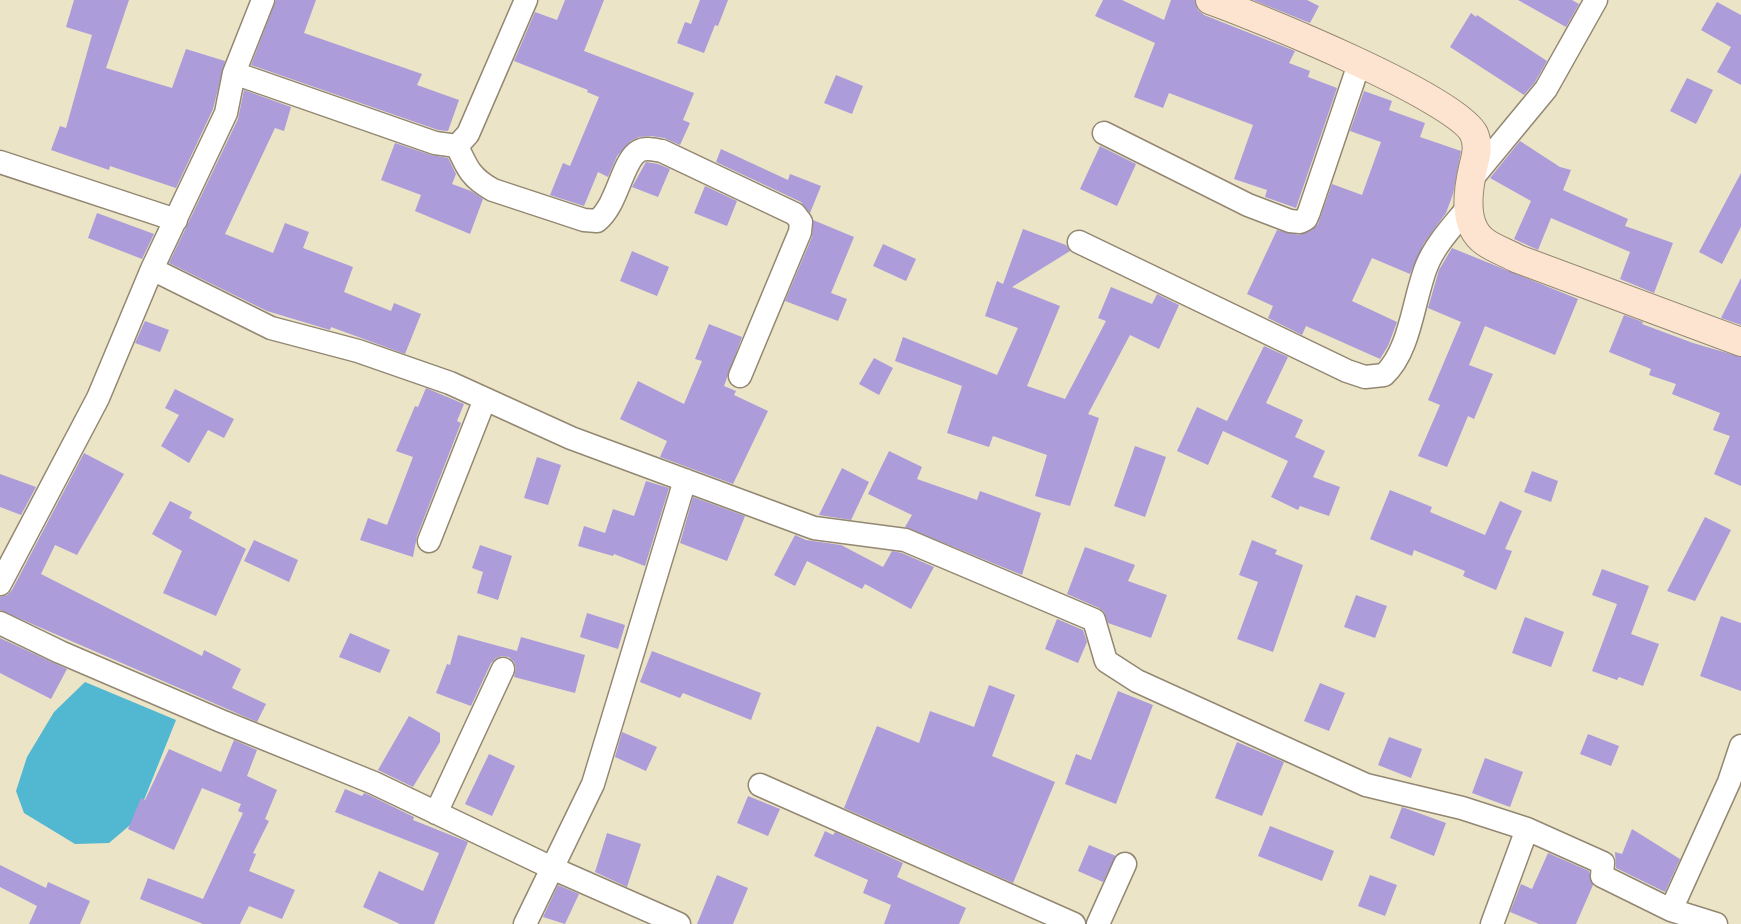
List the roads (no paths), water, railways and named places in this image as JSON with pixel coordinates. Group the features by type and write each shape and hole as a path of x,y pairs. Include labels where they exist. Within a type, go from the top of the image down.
{"street":[{"path":"0,584 98,398 152,269 226,113 234,73 263,0"},
{"path":"457,146 468,134 526,0"},
{"path":"1210,0 1258,18 1359,64 1436,102 1463,120 1474,134 1478,150 1470,194 1471,225 1483,241 1518,259 1741,342"},
{"path":"1079,242 1348,371 1366,377 1384,375 1398,358 1427,266 1434,251 1470,194 1546,90 1596,0"},
{"path":"1104,133 1248,205 1290,221 1300,222 1306,219 1309,212 1359,64"},
{"path":"234,73 435,144 457,146"},
{"path":"457,146 470,174 479,183 493,190 584,220 597,221 604,216 612,204 630,161 639,151 649,149 662,151 795,214 801,222 800,232 740,376"},
{"path":"0,162 176,220"},
{"path":"152,269 272,328 358,351 450,383 571,438 814,528 905,540 1094,620 1106,661 1137,681 1258,738 1366,785 1462,808 1527,829 1603,863 1602,876 1671,910 1716,924"},
{"path":"429,541 485,399"},
{"path":"524,924 593,784 685,480"},
{"path":"0,623 60,652 374,783 552,868 676,923"},
{"path":"436,813 503,669"},
{"path":"1671,910 1729,782 1741,746"},
{"path":"760,785 1074,924"},
{"path":"1492,924 1527,829"},
{"path":"1098,924 1125,864"}],"water":[{"path":"85,682 176,720 136,820 109,843 75,844 24,813 16,791 27,757 54,712"}]}
